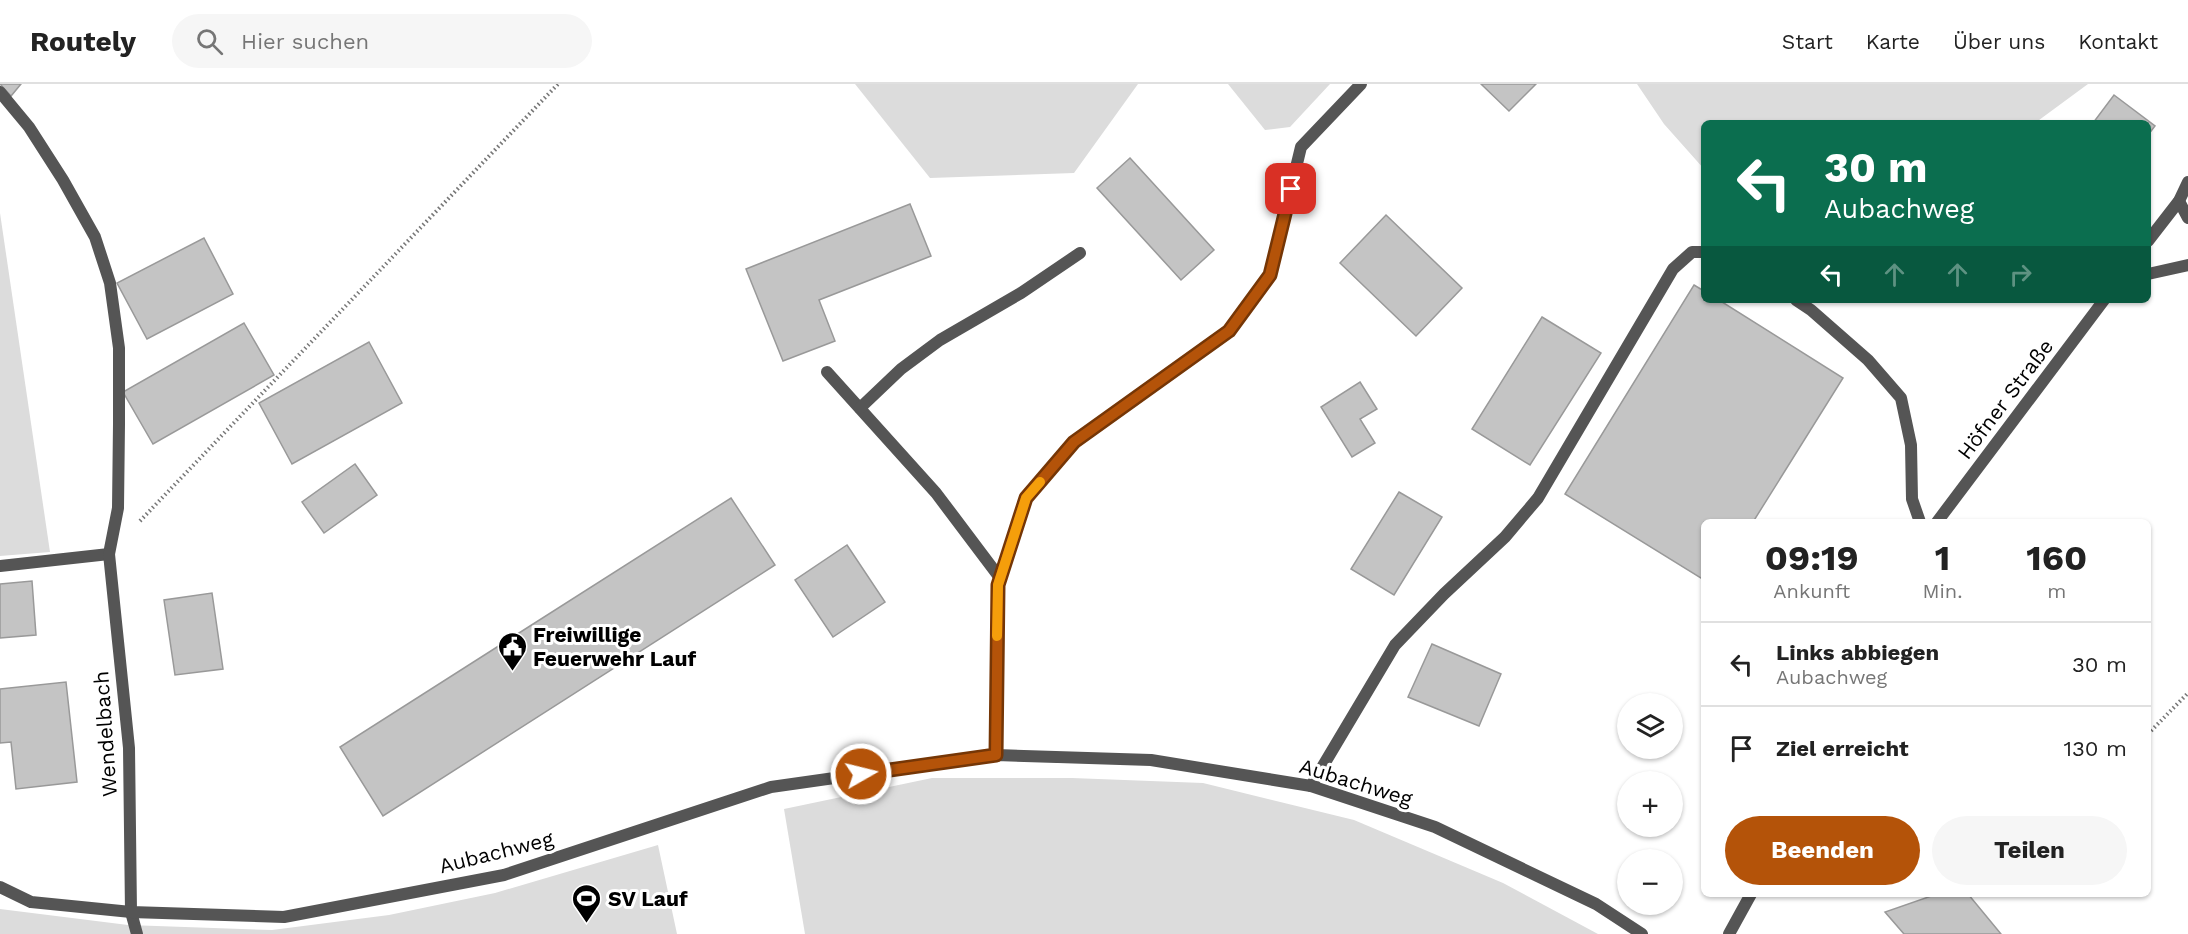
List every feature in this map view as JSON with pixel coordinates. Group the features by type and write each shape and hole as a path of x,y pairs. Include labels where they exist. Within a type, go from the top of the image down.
{"street":[{"path":"996,755 998,585 1026,498 1074,442 1229,331 1270,275 1301,147 1361,84"},
{"name":"Wendelbach","path":"0,92 29,127 63,180 95,237 110,283 119,348 119,424 118,508 109,554 129,748 131,912 137,934"},
{"path":"2151,237 2179,201 2188,182"},
{"path":"2179,201 2188,218"},
{"path":"1311,786 1395,645 1444,594 1505,537 1538,498 1673,269 1692,252 1701,252"},
{"path":"860,408 901,369 940,340 1021,293 1080,253"},
{"path":"2151,273 2188,265"},
{"path":"1800,303 1868,360 1901,398 1911,445 1912,499 1919,519"},
{"name":"Höfner Straße","path":"1939,519 2102,303"},
{"path":"828,372 936,493 1000,578"},
{"path":"0,566 109,554"},
{"name":"Aubachweg","path":"0,887 31,902 131,912 284,917 504,875 771,787 996,755 1151,760 1311,786 1435,827 1596,904 1642,934"},
{"path":"1729,934 1749,897"}],"path":[{"path":"109,554 558,84"},
{"path":"2151,731 2188,693"}],"shaded area":[{"path":"855,84 1138,84 1074,173 930,178"},
{"path":"1228,84 1330,84 1290,127 1265,130"},
{"path":"1637,84 2088,84 2039,120 1701,120 1701,166 1664,124"},
{"path":"0,213 50,552 0,556"},
{"path":"932,778 1072,778 1203,783 1354,820 1503,883 1598,934 805,934 784,809"},
{"path":"658,845 677,934 0,934 0,909 128,925 272,930 389,915 495,893"}],"building":[{"path":"0,84 21,84 11,96"},
{"path":"1481,84 1536,84 1509,111"},
{"path":"2114,95 2147,120 2095,120"},
{"path":"1130,158 1214,250 1181,280 1097,188"},
{"path":"910,204 931,256 819,300 835,341 783,361 746,269"},
{"path":"1386,215 1462,288 1416,336 1340,263"},
{"path":"204,238 233,294 147,339 117,283"},
{"path":"1694,285 1701,289 1701,303 1724,303 1843,378 1755,519 1701,519 1701,578 1565,494"},
{"path":"1542,317 1601,353 1530,465 1472,429"},
{"path":"244,323 274,375 153,444 123,392"},
{"path":"369,342 402,403 292,464 259,403"},
{"path":"1360,382 1377,409 1360,419 1375,443 1352,457 1321,407"},
{"path":"355,464 377,495 324,533 302,502"},
{"path":"1399,492 1442,517 1394,595 1351,569"},
{"path":"731,498 775,565 383,816 340,747"},
{"path":"847,545 885,602 833,637 795,580"},
{"path":"32,581 36,635 0,638 0,584"},
{"path":"212,593 223,669 175,675 164,600"},
{"path":"1432,644 1501,674 1479,726 1408,697"},
{"path":"66,682 77,782 16,789 11,742 0,743 0,689"},
{"path":"1928,897 1970,897 2001,934 1904,934 1885,912"}],"slow traffic":[{"path":"997,636 998,585 1026,498 1040,482"}],"place":[{"name":"Freiwillige Feuerwehr Lauf","path":"512,672"},
{"name":"SV Lauf","path":"587,924"}],"route":[{"path":"861,774 996,755 998,585 1026,498 1074,442 1229,331 1270,275 1291,189"}]}
